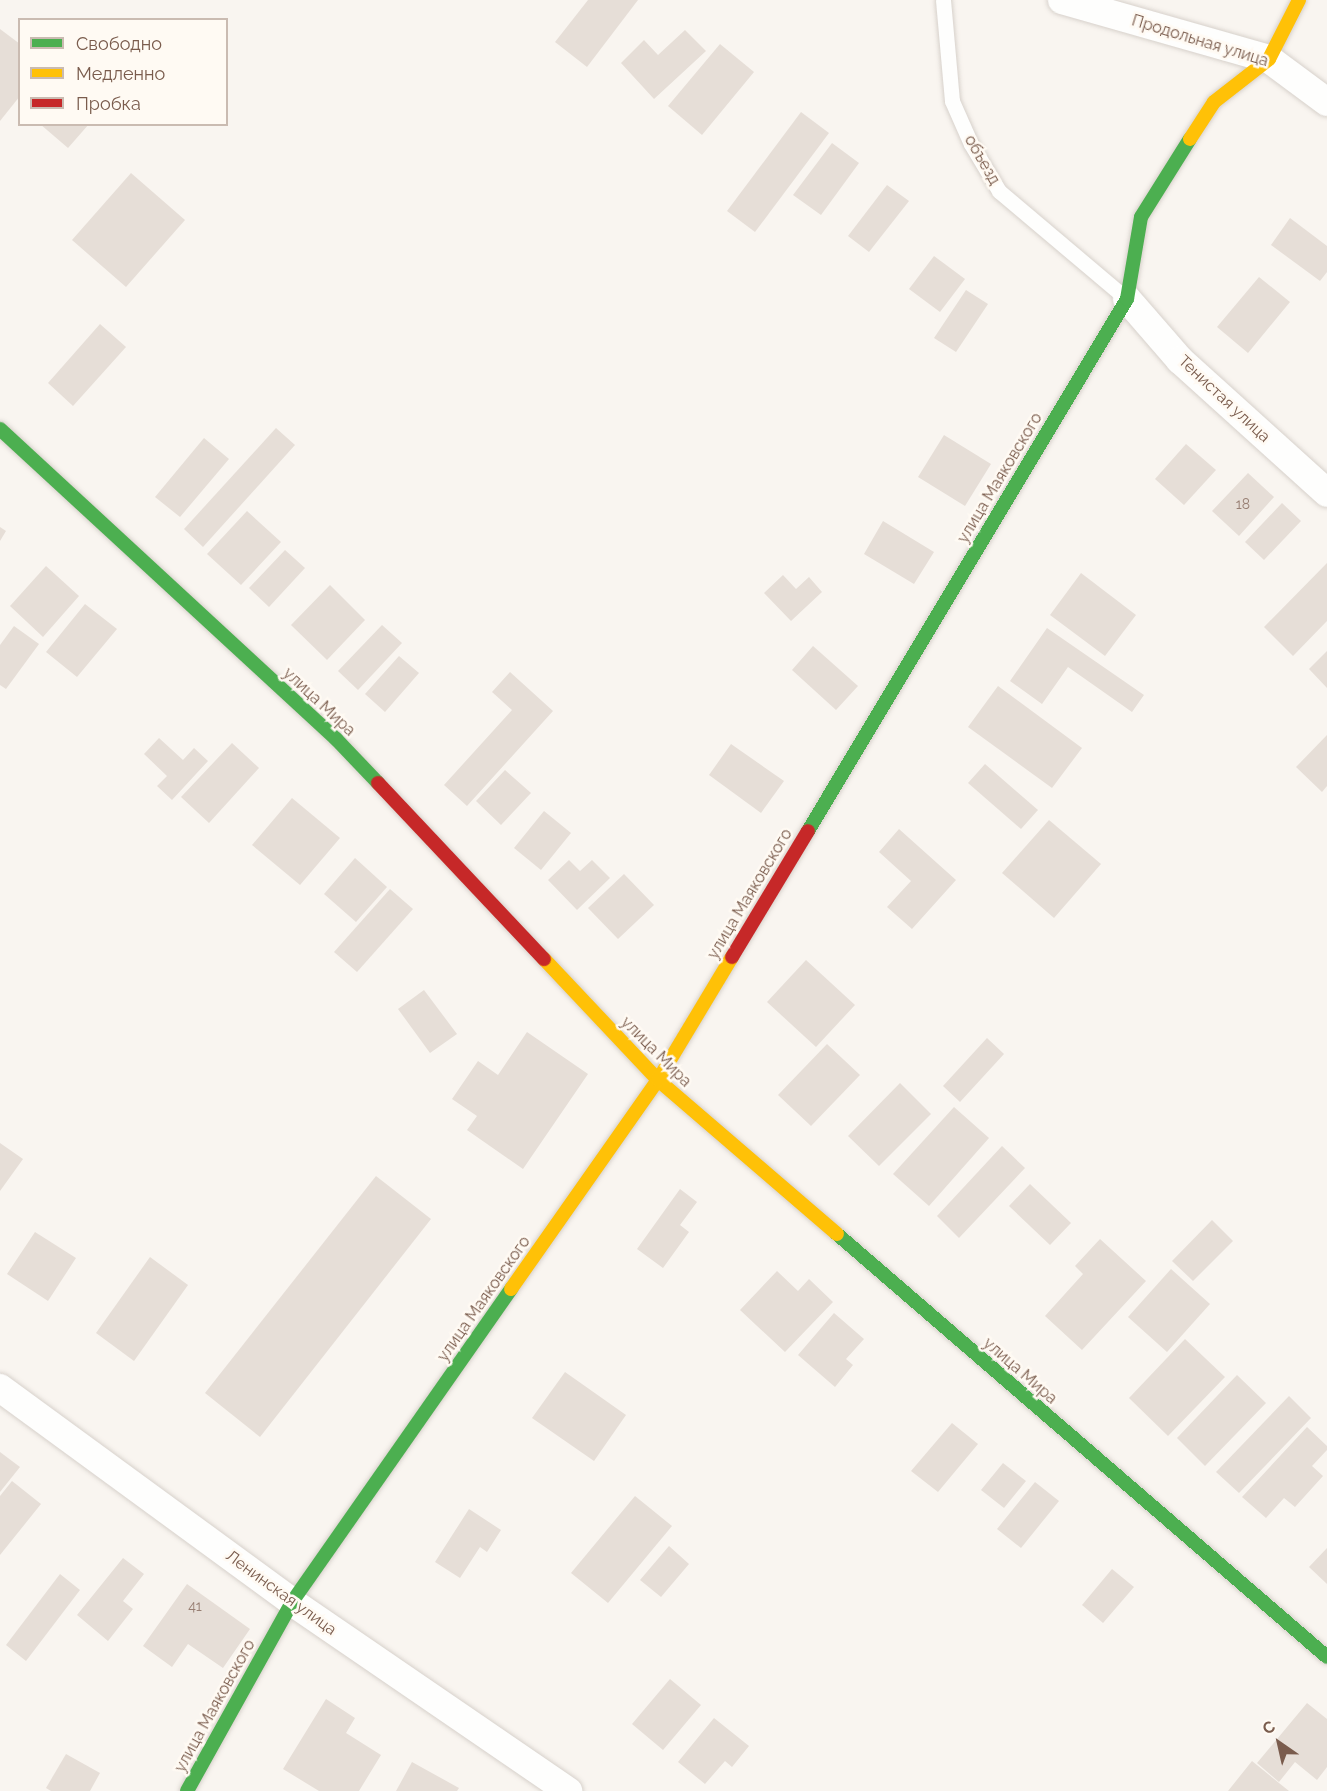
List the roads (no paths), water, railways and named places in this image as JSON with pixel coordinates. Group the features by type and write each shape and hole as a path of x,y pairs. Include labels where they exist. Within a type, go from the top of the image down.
{"street":[{"name":"Продольная улица","path":"1062,0 1269,59 1327,102"},
{"name":"улица Маяковского","path":"187,1791 292,1602 658,1080 1127,299 1141,217 1214,102 1269,59 1299,0"},
{"name":"Тенистая улица","path":"1127,299 1180,360 1327,493"},
{"name":"улица Мира","path":"0,429 336,739 658,1080 1327,1658"},
{"name":"Ленинская улица","path":"0,1388 292,1602 568,1791"}],"lane":[{"name":"объезд","path":"943,0 952,101 971,144 999,191 1127,299"}]}
